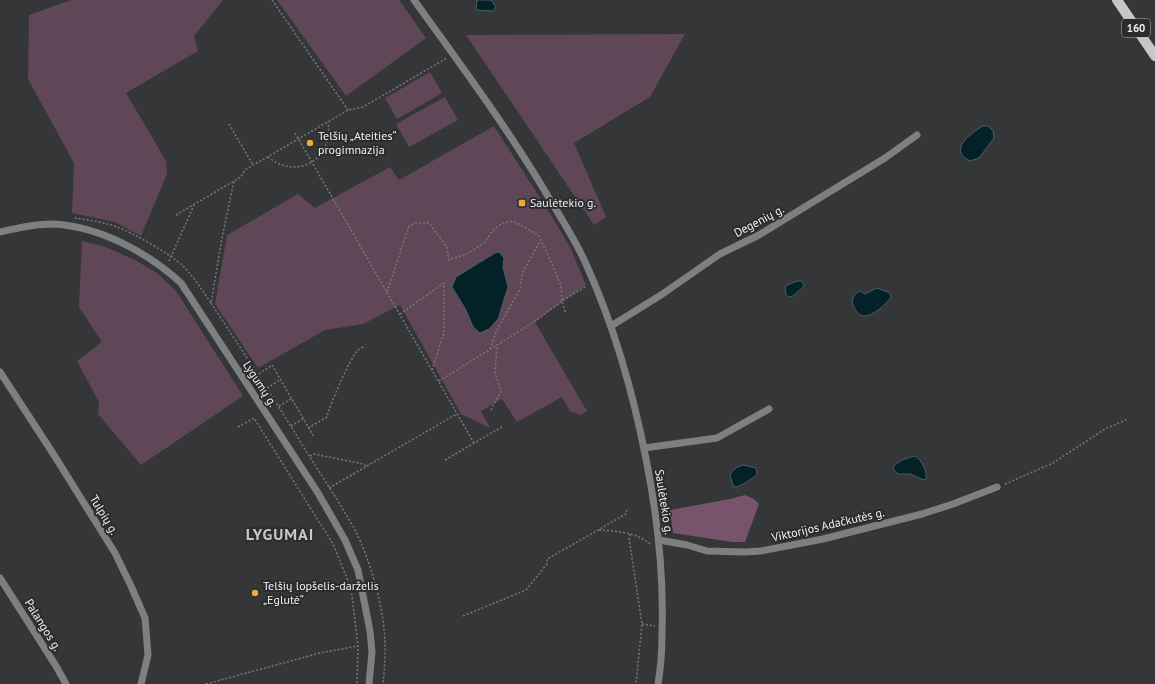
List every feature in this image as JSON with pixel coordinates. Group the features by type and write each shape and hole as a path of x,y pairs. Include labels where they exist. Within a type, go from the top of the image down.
{"main road":[{"name":"160","path":"1117,0 1155,56"}],"street":[{"name":"Saulėtekio g.","path":"414,0 454,54 540,183 586,262 611,326 630,389 656,509 664,598 658,684"},
{"name":"Degenių g.","path":"611,326 661,295 720,254 759,235 885,158 917,135"},
{"name":"Lygumų g.","path":"0,232 28,226 52,224 73,227 115,239 140,252 165,268 181,283 314,487 346,540 358,570 370,631 372,652 369,684"},
{"name":"Tulpių g.","path":"0,372 54,455 114,553 131,586 145,618 148,655 141,684"},
{"path":"644,448 716,438 769,409"},
{"name":"Viktorijos Adačkutės g.","path":"659,540 687,545 707,551 761,551 823,539 933,510 997,487"},
{"name":"Palangos g.","path":"0,578 66,684"}],"path":[{"path":"272,0 348,110"},
{"path":"176,215 241,177 245,170 253,165 348,110 363,107 454,54"},
{"path":"268,157 283,166 301,167 312,162 324,151 330,132 328,122"},
{"path":"229,124 253,165"},
{"path":"295,133 474,443"},
{"path":"75,218 117,227 145,241 171,257 182,265 196,280 211,303 222,238 234,181"},
{"path":"165,268 194,205"},
{"path":"387,292 409,226 415,223 429,222 447,247 449,260 469,253 485,242 493,230 503,223 513,221 538,235 561,286 562,301 566,314"},
{"path":"490,349 496,332 520,289 523,272 540,240"},
{"path":"439,381 531,324 562,301 594,282"},
{"path":"400,314 444,283 444,333 432,370"},
{"path":"491,410 501,391 495,373 498,347 496,345"},
{"path":"308,428 327,417 331,403 351,361 358,351 366,346"},
{"path":"258,374 272,365 314,438"},
{"path":"267,388 280,380"},
{"path":"279,406 291,398"},
{"path":"329,488 457,413"},
{"path":"238,426 254,418 333,544 351,588 358,646 357,684"},
{"path":"291,426 303,419"},
{"path":"997,487 1053,463 1106,429 1128,419"},
{"path":"445,460 502,427"},
{"path":"310,456 314,454 363,464 366,466"},
{"path":"463,616 526,590 547,564 547,559 626,514 627,508"},
{"path":"598,530 618,531 641,538 648,542 661,556"},
{"path":"630,534 629,538 642,624 636,684"},
{"path":"642,624 662,628"},
{"path":"206,684 320,653 358,646"}],"shaded area":[{"path":"71,0 223,0 194,36 198,51 126,93 166,161 167,174 141,236 115,222 72,213 74,163 28,79 29,15"},
{"path":"277,0 399,0 426,38 346,96"},
{"path":"685,34 650,97 574,143 606,217 594,225 466,35"},
{"path":"430,72 442,93 397,119 385,98"},
{"path":"445,97 458,120 409,147 396,124"},
{"path":"494,126 571,249 586,285 535,322 587,411 580,415 570,411 562,397 517,422 502,399 481,411 490,428 461,414 400,305 363,324 325,330 258,368 215,304 227,235 298,194 315,208 390,167 399,180"},
{"path":"82,241 106,247 135,260 157,273 176,291 243,396 141,465 98,414 99,402 77,361 102,342 79,307"},
{"path":"745,495 754,499 759,504 745,542 732,542 673,533 670,510"}],"water":[{"path":"477,0 491,0 496,7 493,11 476,10"},
{"path":"983,126 988,126 993,131 994,138 979,158 970,161 963,157 961,147 963,142 968,137"},
{"path":"499,252 504,258 503,267 508,287 498,319 489,329 480,333 473,327 466,310 452,287 456,277"},
{"path":"797,281 802,281 804,286 793,296 789,297 786,295 785,288 787,285"},
{"path":"877,288 890,293 891,297 875,312 867,316 861,315 853,306 853,297 859,291 865,294"},
{"path":"915,456 920,460 925,469 926,479 924,480 910,474 898,474 893,469 899,462"},
{"path":"744,465 756,468 757,474 740,486 734,487 730,476 735,469"}],"place":[{"name":"Telšių „Ateities“ progimnazija","path":"310,143"},
{"name":"Saulėtekio g.","path":"522,203"},
{"name":"Telšių lopšelis-darželis „Eglutė“","path":"255,593"}],"district":[{"name":"LYGUMAI","path":"280,534"}]}
